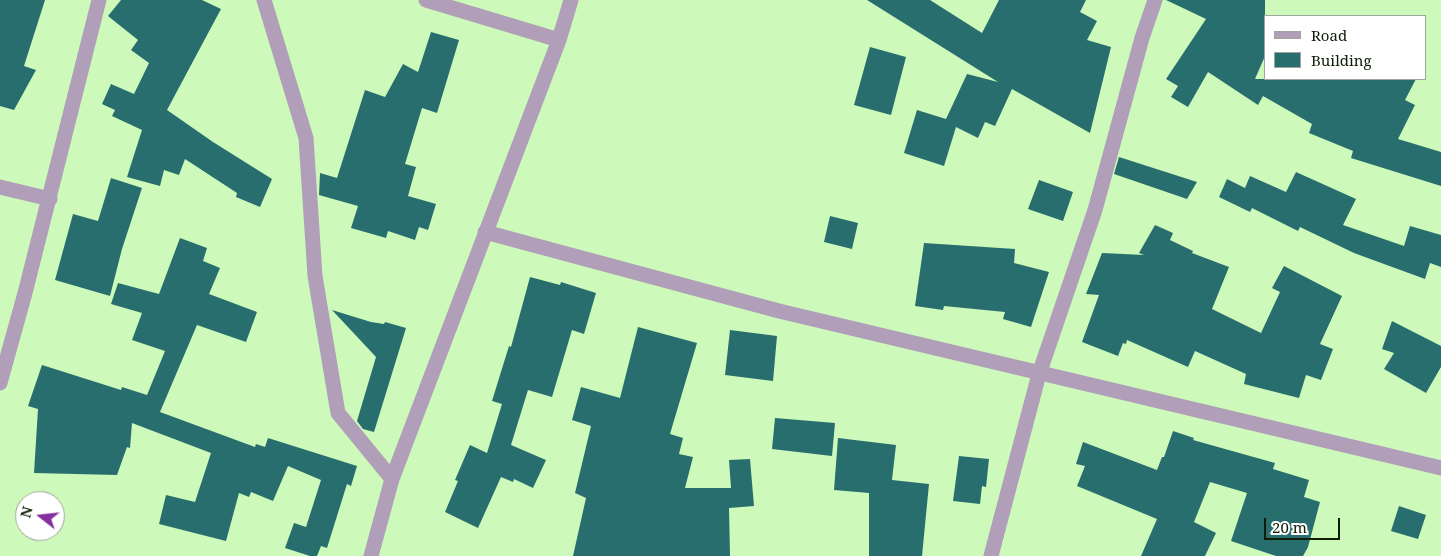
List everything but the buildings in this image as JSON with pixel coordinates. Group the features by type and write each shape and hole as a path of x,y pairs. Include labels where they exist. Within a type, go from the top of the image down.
{"street":[{"path":"0,383 50,199 100,0"},
{"path":"264,0 306,138 315,276 338,413 392,479"},
{"path":"426,0 559,40"},
{"path":"371,556 392,479 559,40 571,0"},
{"path":"991,556 1039,374 1094,210 1142,38 1155,0"},
{"path":"0,187 50,199"},
{"path":"486,232 779,311 1441,468"}]}
